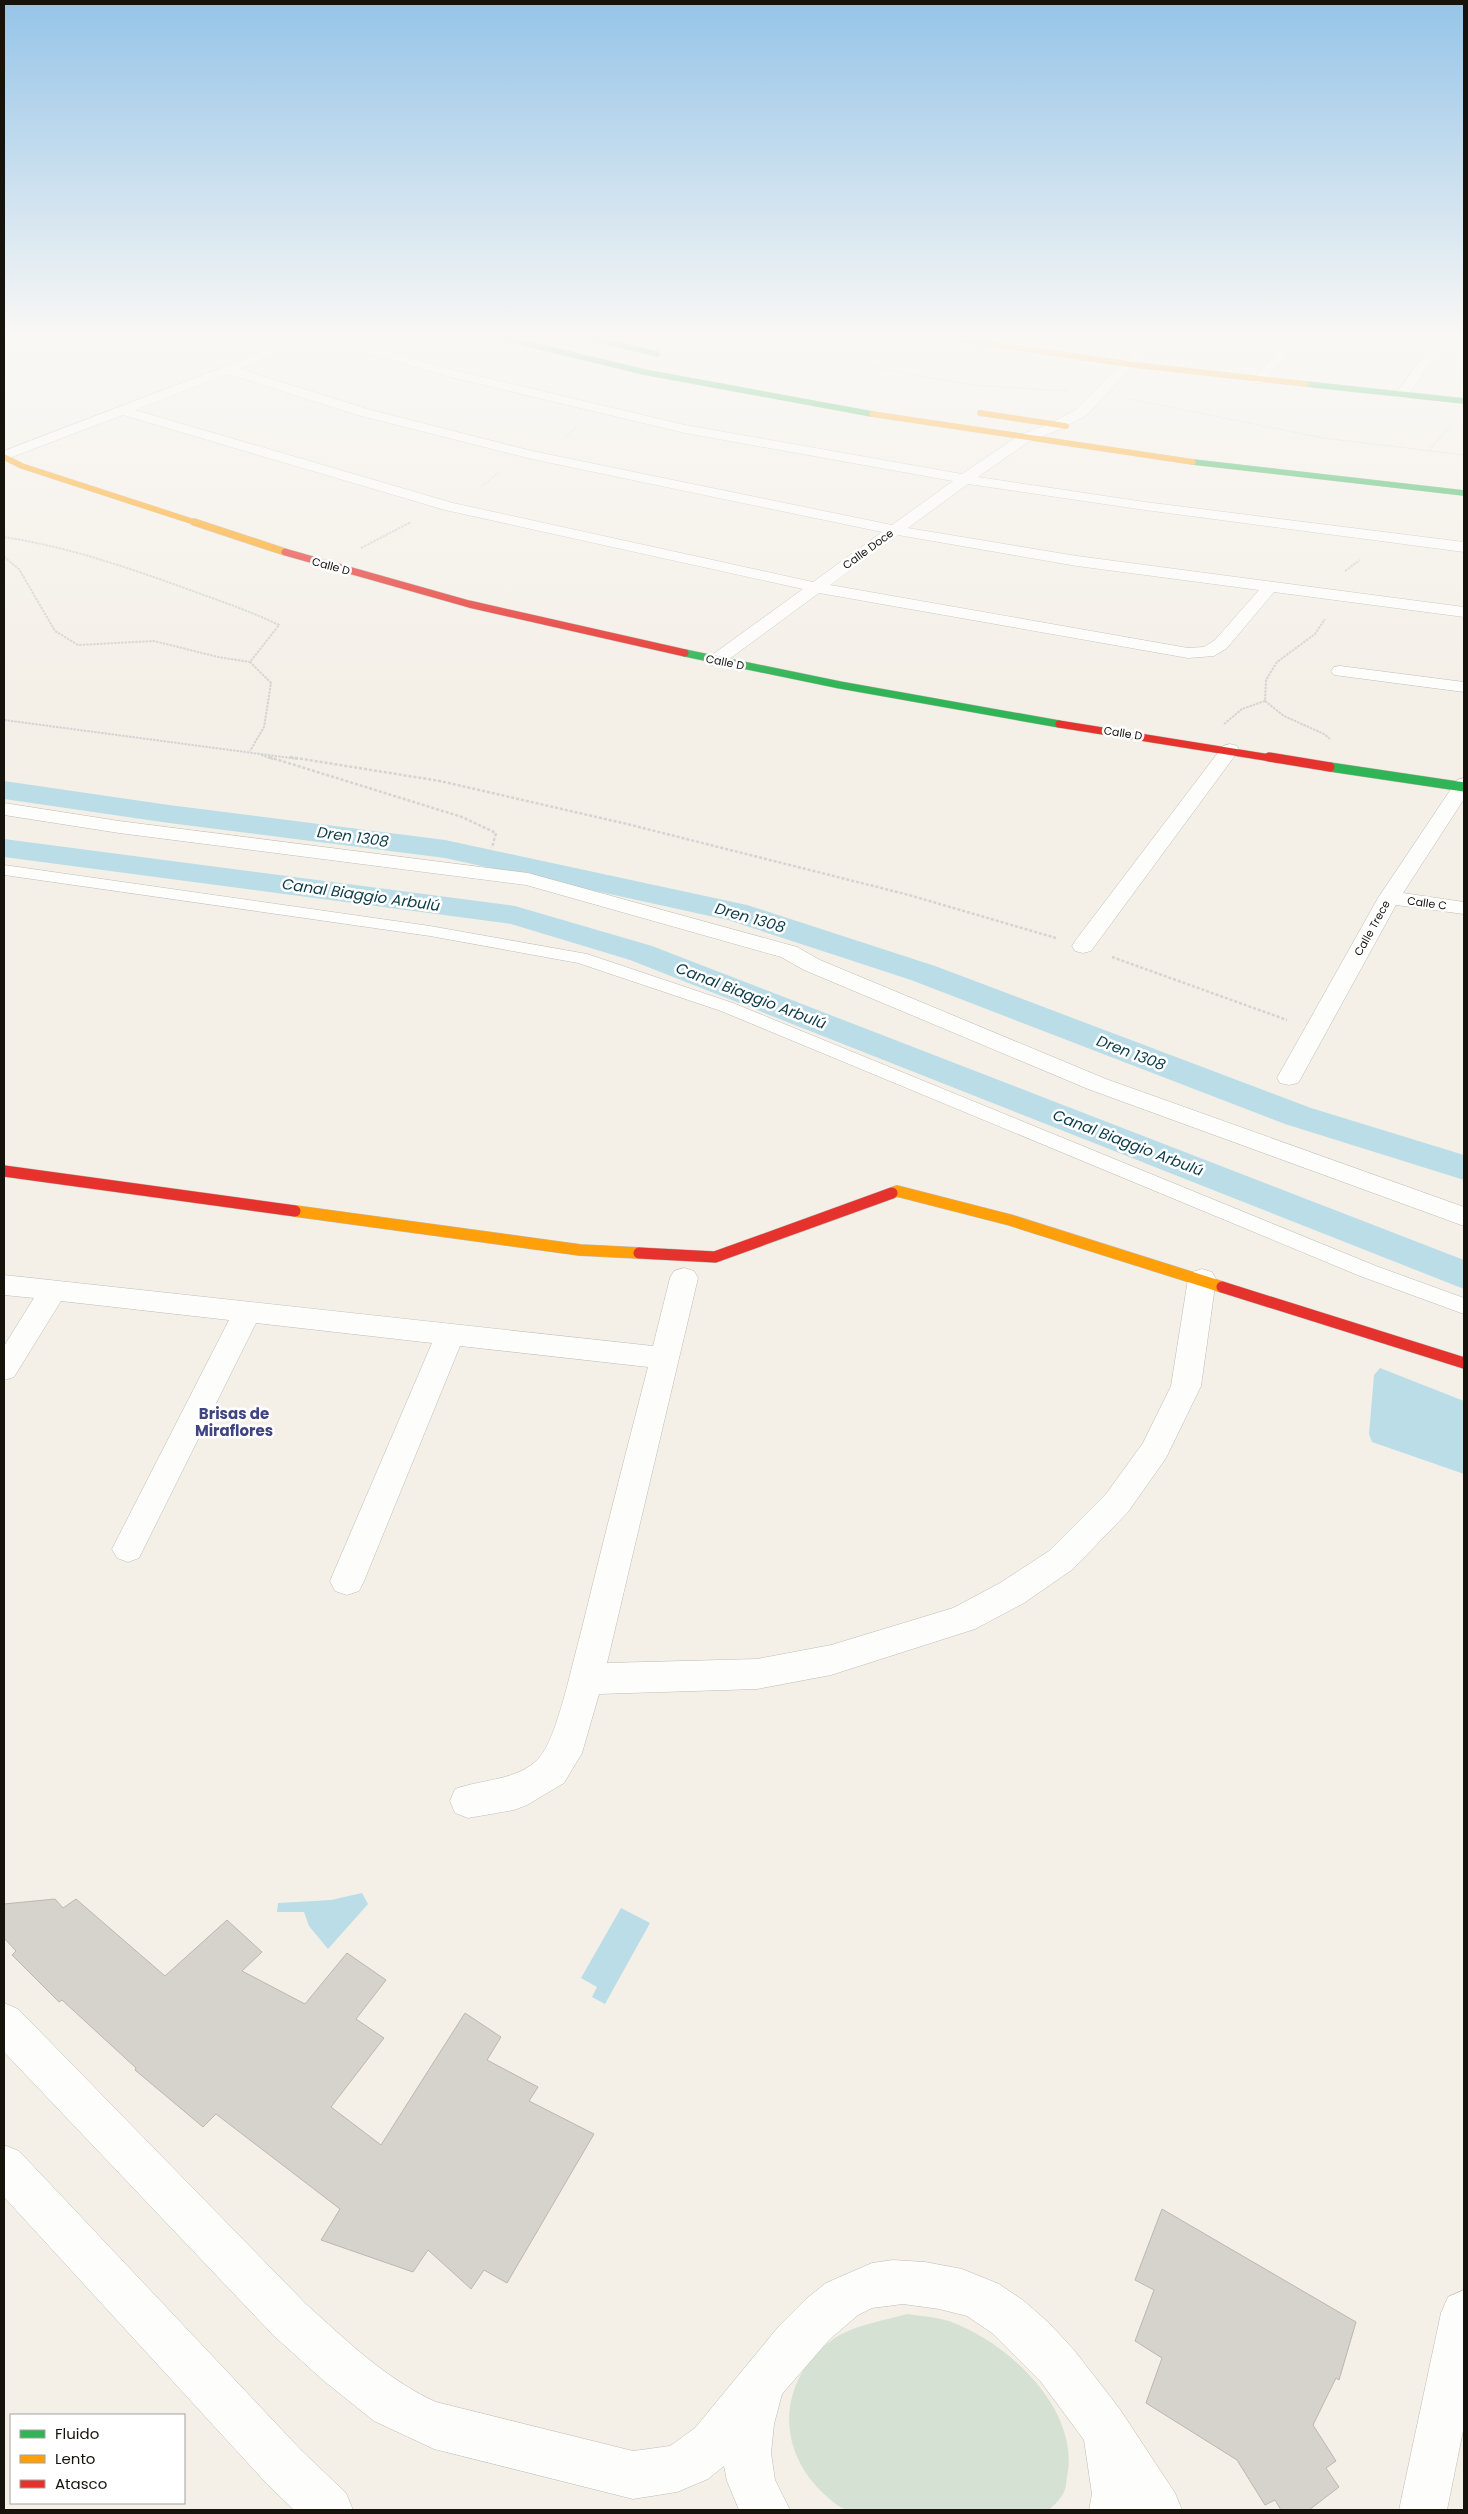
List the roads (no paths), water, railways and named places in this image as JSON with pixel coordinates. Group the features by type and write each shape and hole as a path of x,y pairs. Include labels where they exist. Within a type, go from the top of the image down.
{"street":[{"path":"275,454 450,506 815,587 1188,653 1208,652 1221,644 1270,587"},
{"path":"529,454 894,530 1077,561 1464,612"},
{"path":"827,454 965,479 1145,506 1464,547"},
{"name":"Calle Doce","path":"715,661 1001,454"},
{"path":"1138,454 1321,479 1464,493"},
{"name":"Calle D","path":"4,457 22,466 301,558 467,603 715,661 989,711 1198,746 1464,786"},
{"path":"1340,671 1464,688"},
{"path":"1083,946 1230,750"},
{"name":"Calle Trece","path":"1289,1078 1389,898 1464,786"},
{"path":"4,809 119,827 528,879 640,910 789,952 812,965 1097,1084 1464,1217"},
{"name":"Calle C","path":"1389,898 1464,908"},
{"path":"4,1171 580,1250 715,1257 897,1191 1010,1220 1464,1363"},
{"path":"468,1802 514,1793 551,1771 564,1753 586,1679 684,1278"},
{"path":"586,1679 757,1674 831,1660 963,1619 1012,1593 1067,1553 1117,1502 1155,1450 1186,1386 1202,1279"},
{"path":"4,1284 665,1358"},
{"path":"4,1369 54,1290"},
{"path":"128,1549 248,1312"},
{"path":"347,1581 450,1334"},
{"path":"4,2023 290,2320 340,2365 391,2404 434,2425 633,2475 660,2474 692,2462 719,2436 799,2336 842,2299 868,2286 901,2280 939,2287 982,2300 1020,2326 1055,2364 1107,2433 1158,2510"},
{"path":"4,2166 284,2467 329,2510"},
{"path":"1423,2510 1464,2313"},
{"path":"763,2380 751,2416 746,2452 747,2470 755,2494 766,2510"},
{"path":"1107,2433 1116,2494 1113,2510"}],"lane":[{"path":"4,870 430,931 581,958 727,1007 1368,1271 1464,1306"}],"water":[{"path":"1380,1368 1464,1401 1464,1474 1372,1442 1369,1434 1374,1375"},
{"path":"362,1893 368,1904 328,1949 309,1926 304,1912 277,1912 278,1903 331,1900"},
{"path":"621,1908 650,1923 605,2004 592,1997 597,1987 581,1978"}],"waterway":[{"name":"Dren 1308","path":"4,790 169,814 445,849 736,912 923,973 1298,1116 1464,1168"},
{"name":"Canal Biaggio Arbulú","path":"4,848 515,915 641,953 1464,1275"}],"district":[{"name":"Brisas de Miraflores","path":"234,1422"}]}
